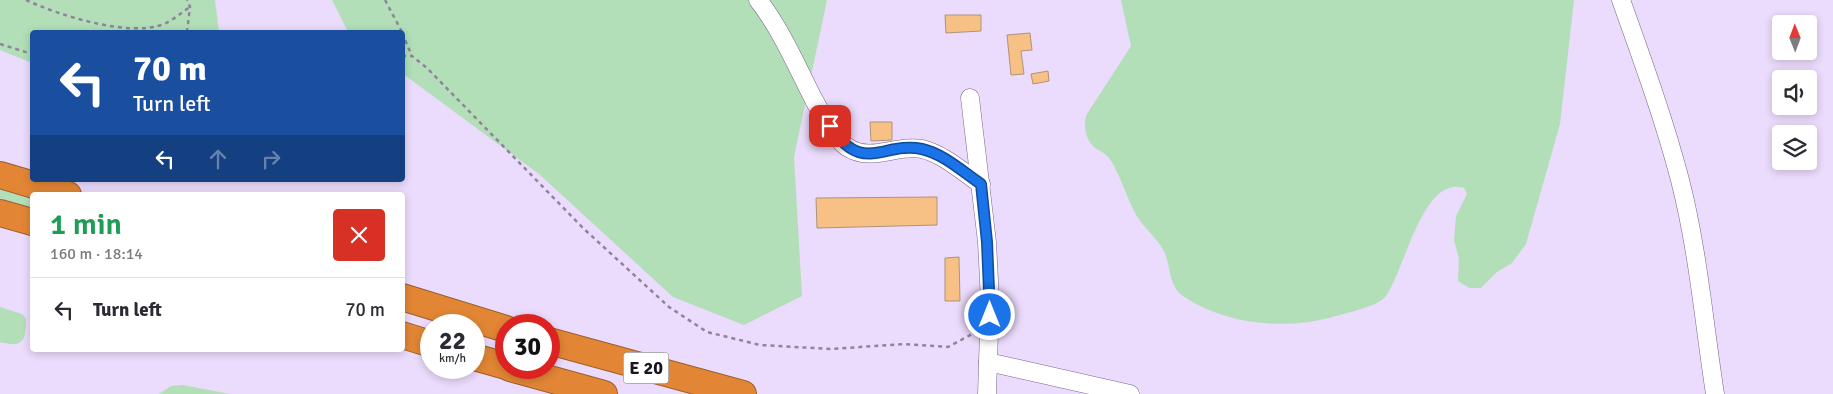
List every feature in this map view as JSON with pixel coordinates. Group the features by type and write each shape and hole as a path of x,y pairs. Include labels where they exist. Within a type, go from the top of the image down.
{"highway":[{"path":"0,175 58,192"},
{"path":"0,213 30,221"},
{"path":"405,298 495,325"},
{"path":"405,336 420,341"},
{"name":"E 20","path":"560,344 743,394"},
{"name":"E 20","path":"550,379 604,394"}],"street":[{"path":"758,0 776,27 823,116 837,137 848,147 868,154 911,148 923,149 938,156 981,184"},
{"path":"1621,0 1667,135 1680,181 1688,219 1715,394"},
{"path":"970,98 987,242 990,315 987,394"},
{"path":"988,362 1130,394"}],"path":[{"path":"26,0 51,11 124,29 163,24 190,7"},
{"path":"187,30 190,7 188,0"},
{"path":"385,0 400,30"},
{"path":"405,40 412,56 427,68 584,228 668,307 708,332 760,345 831,349 904,344 948,347 974,333 990,315"},
{"path":"0,44 30,53"},
{"path":"405,56 412,56"}],"green space":[{"path":"0,0 215,0 219,30 30,30 30,62 0,50"},
{"path":"332,0 827,0 794,157 802,296 744,325 673,297 539,174 405,75 405,30 347,30"},
{"path":"1121,0 1574,0 1560,124 1526,244 1512,263 1497,272 1481,288 1469,288 1458,281 1459,259 1454,240 1456,216 1467,194 1464,188 1449,188 1437,196 1426,210 1392,285 1385,297 1375,304 1311,322 1273,324 1253,322 1216,313 1183,296 1178,292 1172,281 1164,251 1136,215 1112,163 1106,155 1093,146 1088,139 1086,131 1085,122 1087,114 1131,46"},
{"path":"0,185 30,194 30,213 0,204"},
{"path":"0,307 22,314 26,319 24,338 18,343 7,344 0,342"},
{"path":"183,385 230,394 159,394 171,386"}],"building":[{"path":"945,15 981,15 981,31 946,33"},
{"path":"1030,33 1032,50 1021,51 1024,74 1011,75 1007,35"},
{"path":"1048,71 1049,81 1033,84 1031,74"},
{"path":"870,122 892,122 892,140 871,141"},
{"path":"937,197 937,225 817,228 816,198"},
{"path":"959,257 960,301 945,301 945,258"}],"route":[{"path":"830,126 837,137 848,147 857,151 868,154 911,148 923,149 938,156 981,184 987,242 990,315"}]}
